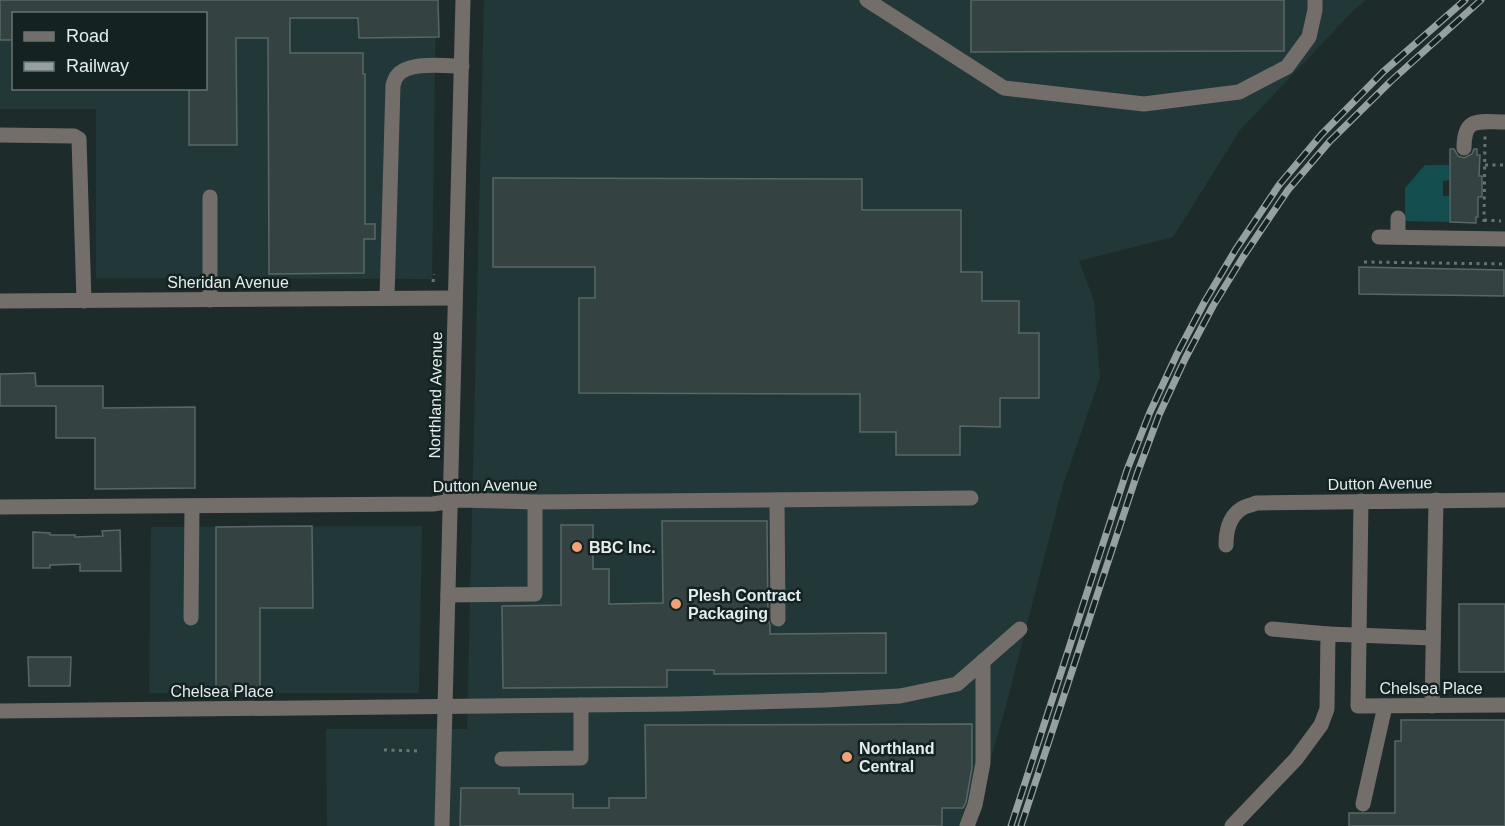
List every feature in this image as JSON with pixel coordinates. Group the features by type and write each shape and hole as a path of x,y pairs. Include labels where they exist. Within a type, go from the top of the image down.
{"street":[{"name":"Northland Avenue","path":"442,826 463,0"},
{"path":"867,0 1004,88 1144,104 1239,92 1287,66 1310,37 1315,0"},
{"path":"387,298 393,85 396,77 403,70 412,67 462,66"},
{"path":"1464,148 1465,130 1473,123 1505,122"},
{"path":"0,135 74,136 79,139 84,301"},
{"path":"210,197 210,300"},
{"path":"1398,218 1398,237"},
{"path":"1379,237 1505,239"},
{"name":"Sheridan Avenue","path":"0,301 455,298"},
{"name":"Dutton Avenue","path":"0,507 433,504 467,500 535,502 970,498"},
{"path":"777,500 778,619"},
{"path":"1432,706 1436,500"},
{"name":"Dutton Avenue","path":"1226,545 1226,531 1232,518 1242,508 1256,503 1505,500"},
{"path":"1359,636 1361,501"},
{"path":"448,595 535,594 535,502"},
{"path":"191,618 192,506"},
{"name":"Chelsea Place","path":"0,711 581,705 825,700 900,696 957,684 1020,629"},
{"path":"1272,629 1359,636 1433,638"},
{"path":"1232,826 1296,759 1321,725 1327,709 1329,634"},
{"name":"Chelsea Place","path":"1359,636 1358,706 1505,705"},
{"path":"967,826 975,805 983,764 983,661"},
{"path":"502,759 581,758 581,705"},
{"path":"1363,804 1385,706"}],"path":[{"path":"1484,227 1485,127"},
{"path":"1485,165 1505,165"},
{"path":"1484,220 1501,221"},
{"path":"1364,262 1505,264"},
{"path":"384,750 421,751"}],"shaded area":[{"path":"0,0 436,0 432,279 96,278 96,109 0,109"},
{"path":"484,0 1366,0 1240,130 1173,237 1079,261 1094,301 1100,378 1063,485 1002,721 970,826 327,826 326,729 467,729"},
{"path":"1425,165 1449,165 1449,180 1443,181 1443,196 1449,196 1449,222 1405,221 1405,188"},
{"path":"422,526 419,693 149,693 151,527"}],"building":[{"path":"0,0 438,0 439,37 359,38 358,18 290,18 290,53 363,53 365,224 375,224 375,239 364,239 364,273 269,274 268,38 236,38 237,145 189,145 189,90 207,90 207,12 12,12 12,40 0,40"},
{"path":"971,0 1284,0 1284,51 971,52"},
{"path":"1450,149 1454,149 1458,156 1464,158 1472,154 1474,149 1477,149 1477,155 1480,155 1479,176 1482,176 1482,197 1478,197 1476,223 1450,222"},
{"path":"493,178 862,179 862,210 961,210 961,272 982,272 982,301 1019,301 1019,333 1039,333 1039,398 1000,398 1000,427 960,426 960,455 896,455 896,432 860,432 860,394 579,393 579,298 595,298 595,267 493,267"},
{"path":"1359,267 1504,270 1504,296 1359,294"},
{"path":"35,373 36,386 103,386 103,408 195,407 195,488 95,489 95,438 56,438 56,406 0,406 0,374"},
{"name":"Plesh Contract Packaging","path":"662,521 767,521 770,634 886,633 886,673 714,674 714,670 667,670 667,687 503,688 502,606 561,605 561,525 593,525 593,569 609,569 609,604 663,603"},
{"path":"312,526 313,608 260,608 260,690 216,690 216,527"},
{"path":"120,530 121,571 80,571 80,564 33,568 33,532 75,535 75,537 103,536 102,531"},
{"path":"1459,604 1505,604 1505,672 1459,672"},
{"path":"28,657 71,657 70,686 29,686"},
{"path":"1401,720 1505,720 1505,826 1349,826 1349,813 1395,813 1395,741 1401,741"},
{"name":"Northland Central","path":"972,724 972,768 966,802 963,808 942,808 942,826 460,826 461,788 519,788 519,794 573,794 573,808 609,808 609,798 646,798 645,725"}],"railway":[{"path":"1011,826 1127,470 1150,412 1205,301 1236,249 1279,185 1321,135 1383,72 1465,0"},
{"path":"1021,826 1137,474 1159,415 1213,306 1288,190 1330,141 1391,81 1481,0"}],"place":[{"name":"BBC Inc.","path":"577,547"},
{"name":"Plesh Contract Packaging","path":"676,604"},
{"name":"Northland Central","path":"847,757"}]}
